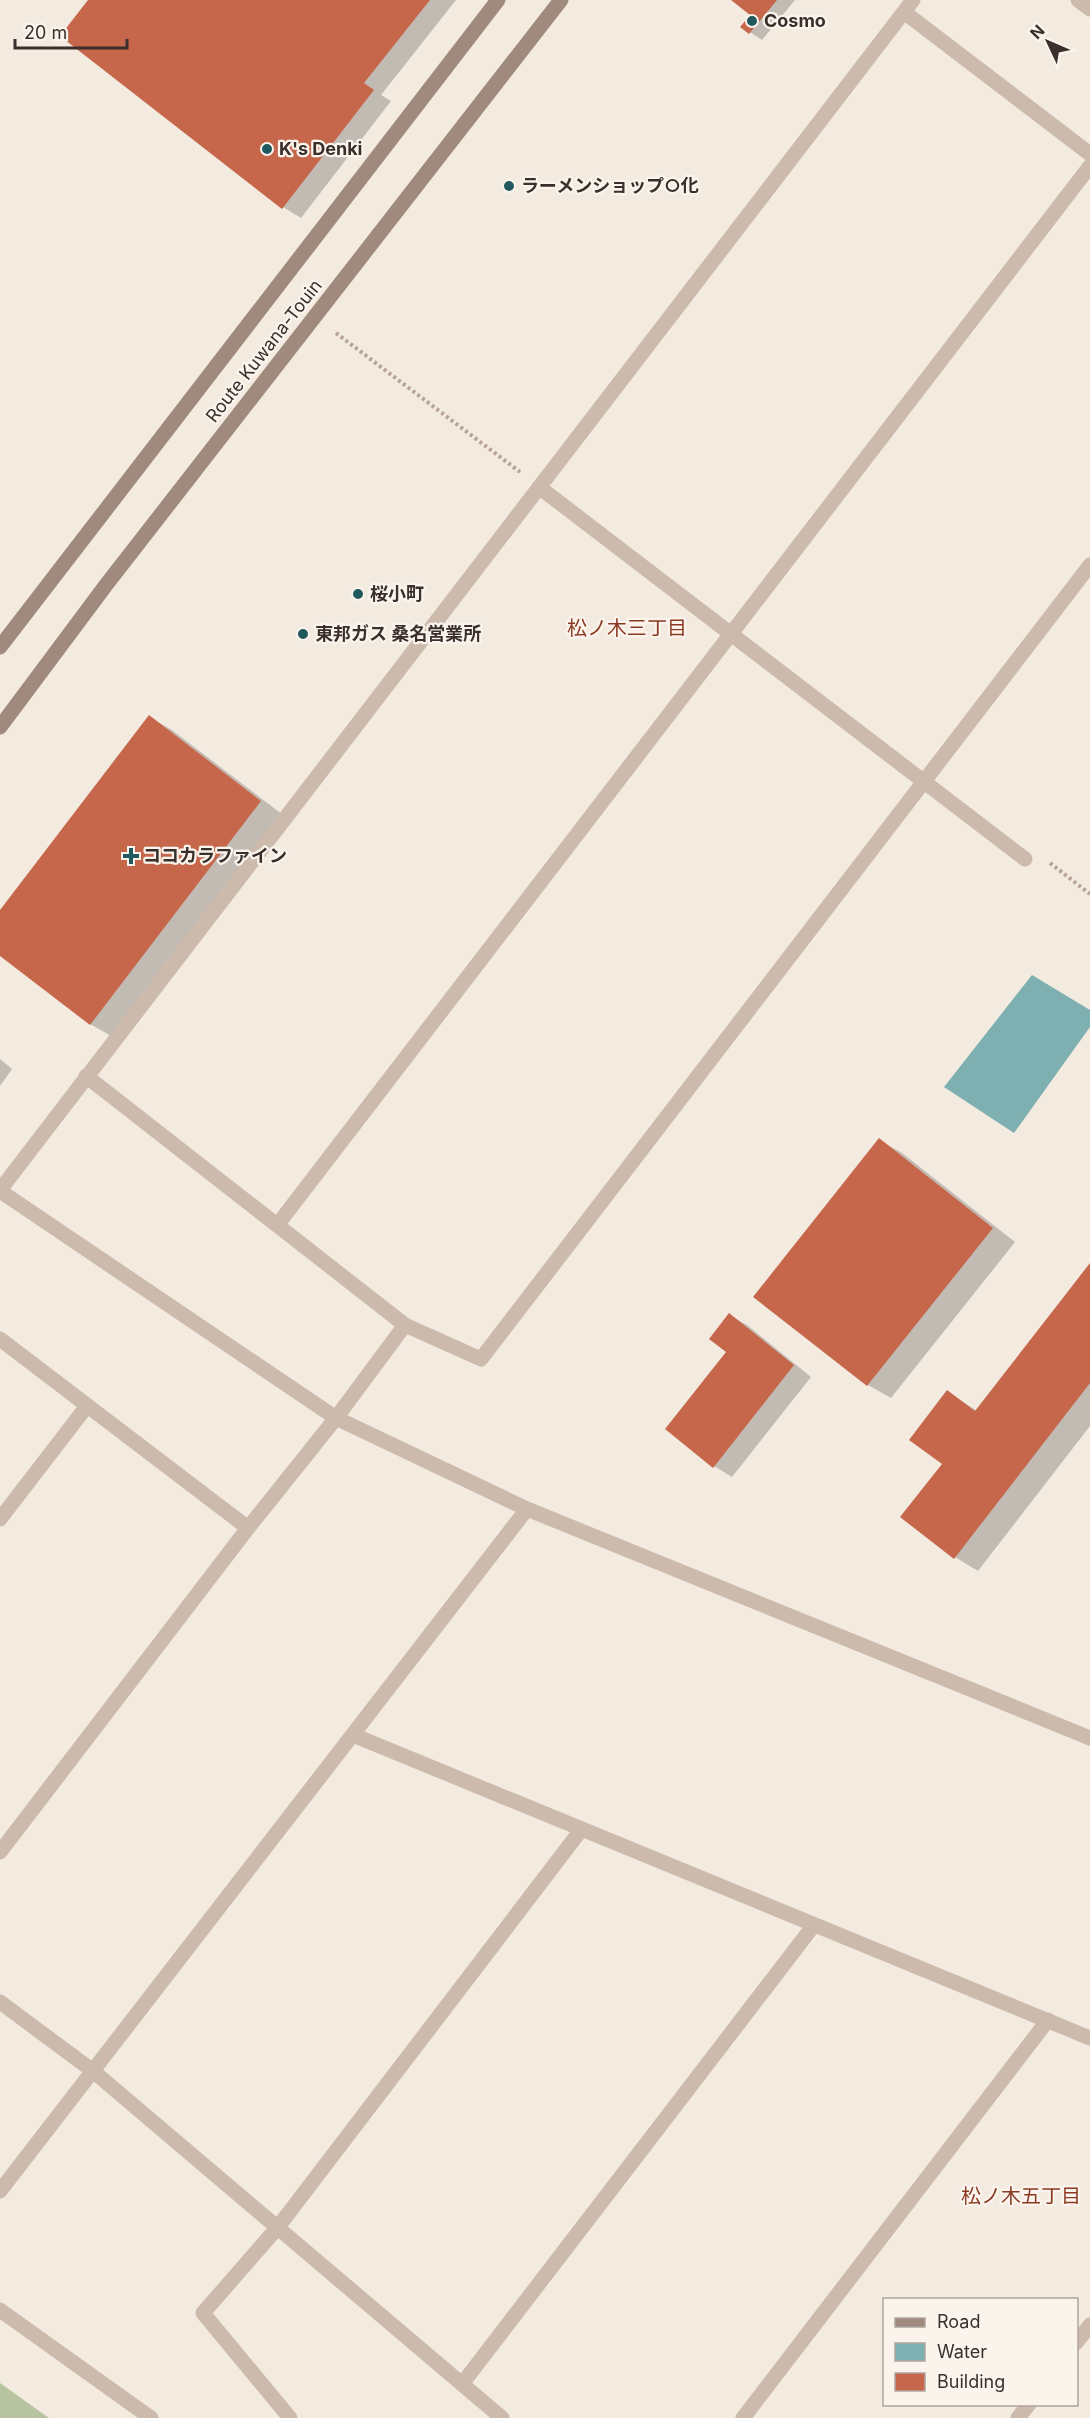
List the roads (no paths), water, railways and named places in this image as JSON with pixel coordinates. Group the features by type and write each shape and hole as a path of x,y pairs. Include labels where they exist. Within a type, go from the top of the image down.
{"main road":[{"name":"Route Kuwana-Touin","path":"0,647 498,0"},
{"name":"Route Kuwana-Touin","path":"0,727 106,585 561,0"}],"street":[{"path":"1078,0 1090,9"},
{"path":"1090,154 908,6 0,1190 336,1418 527,1509 1090,1738"},
{"path":"278,1224 1090,165"},
{"path":"539,488 1024,859"},
{"path":"86,1076 405,1325 481,1359 1090,565"},
{"path":"0,1852 248,1528 336,1418 405,1325"},
{"path":"0,1339 248,1528"},
{"path":"0,1519 87,1406"},
{"path":"0,2191 527,1509"},
{"path":"353,1735 1090,2038"},
{"path":"291,2418 203,2313 278,2227 581,1830"},
{"path":"462,2384 814,1925"},
{"path":"0,2002 93,2071 502,2418"},
{"path":"742,2418 1048,2020"},
{"path":"0,2310 151,2418"},
{"path":"1078,2342 1090,2325"},
{"path":"1018,2418 1027,2406"}],"water":[{"path":"1032,975 1090,1010 1090,1027 1014,1133 944,1087"}],"place":[{"name":"Cosmo","path":"752,21"},
{"name":"K's Denki","path":"267,149"},
{"name":"ラーメンショップ○化","path":"509,186"},
{"name":"桜小町","path":"358,594"},
{"name":"東邦ガス 桑名営業所","path":"303,634"},
{"name":"ココカラファイン","path":"131,856"}],"district":[{"name":"松ノ木三丁目","path":"627,628"},
{"name":"松ノ木五丁目","path":"1021,2196"}]}
